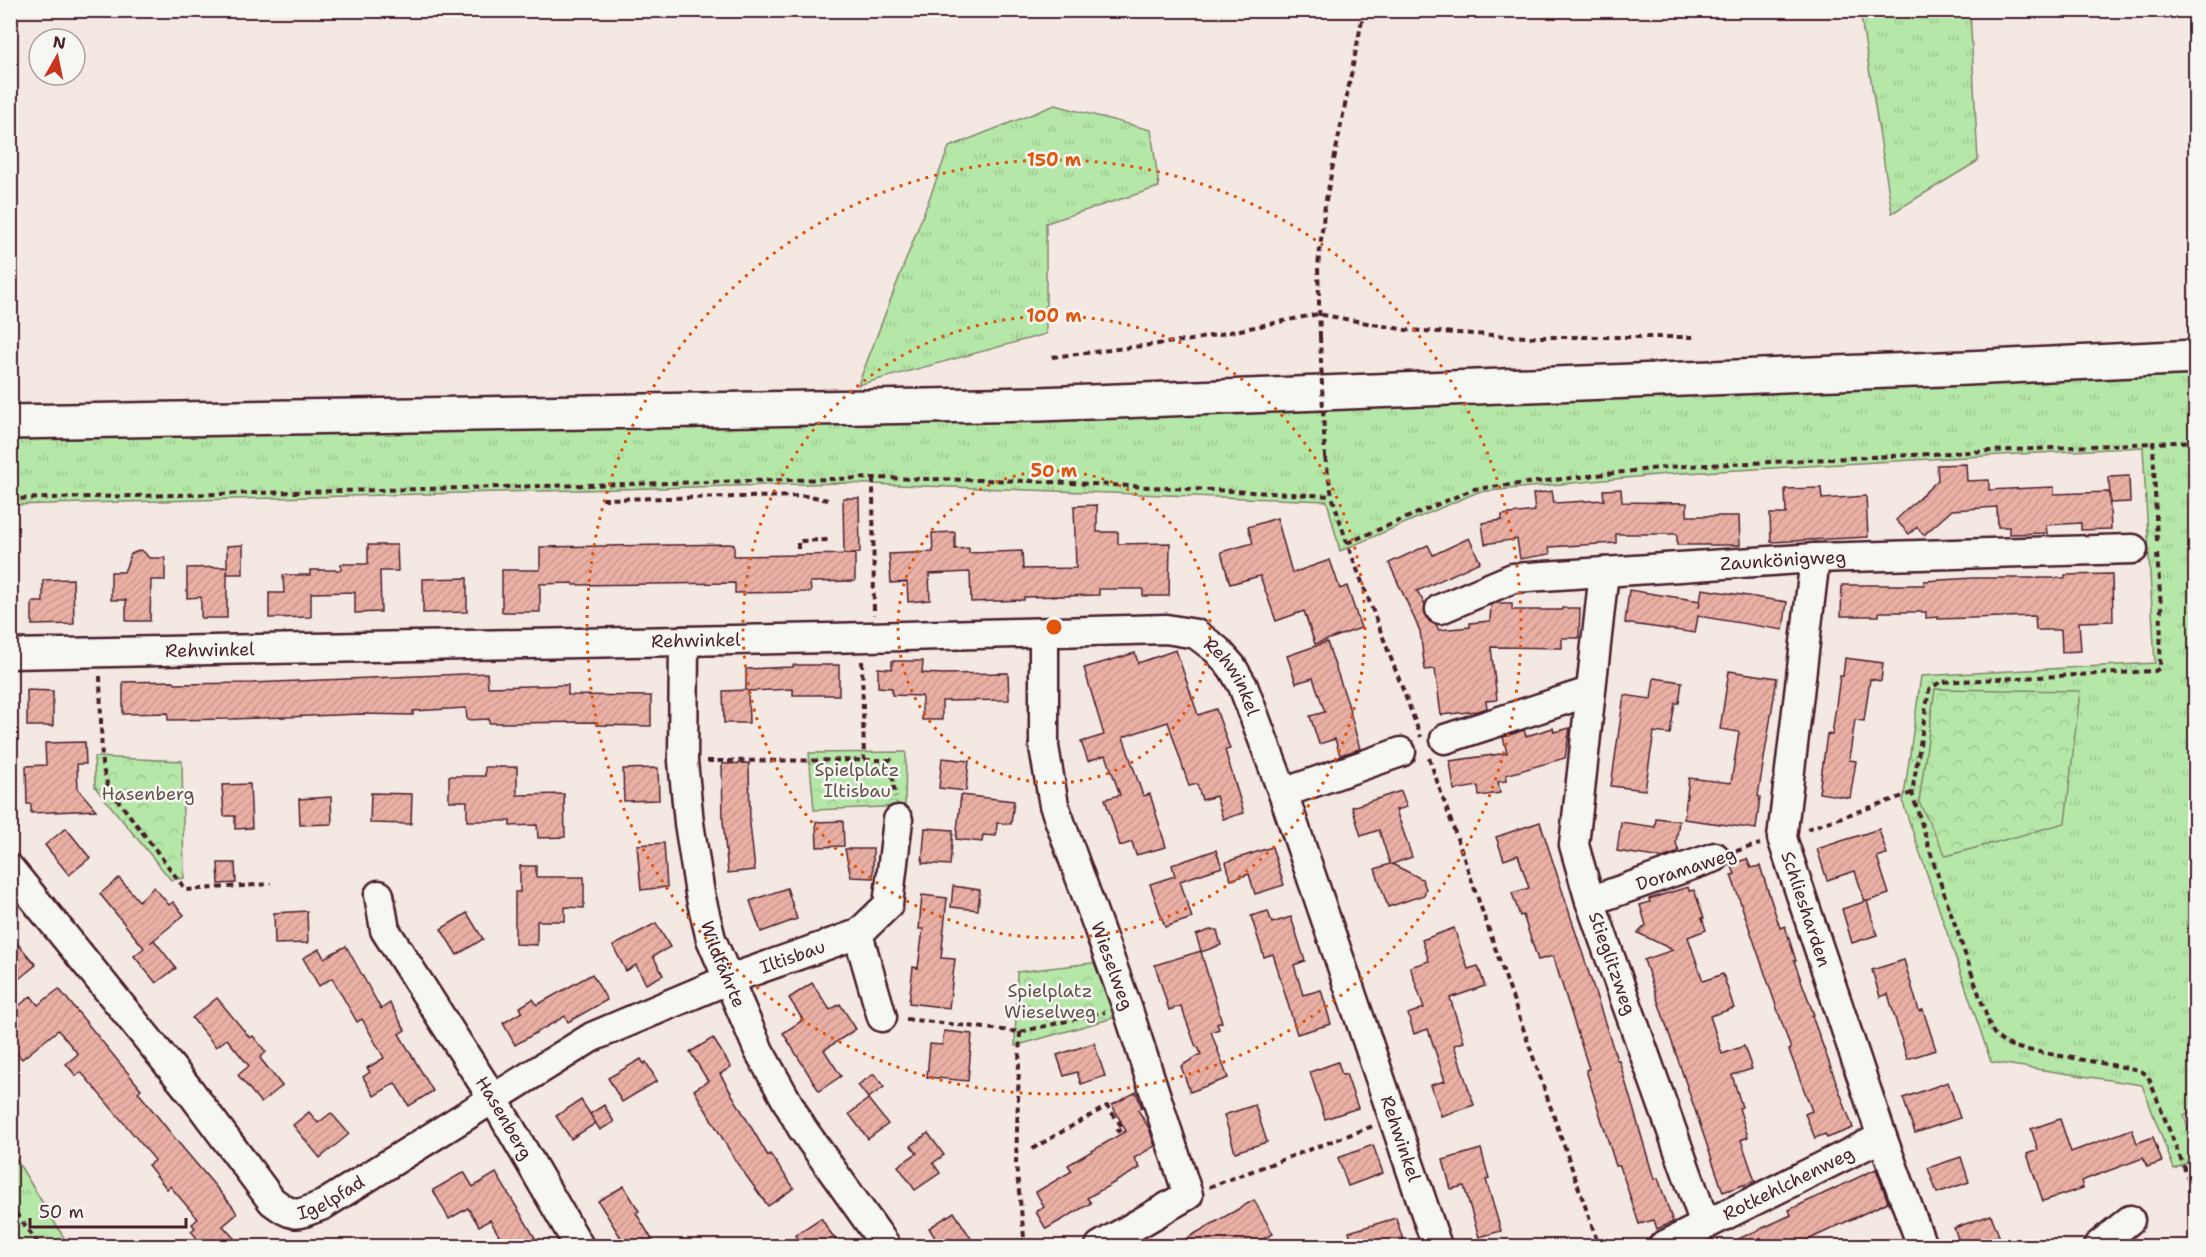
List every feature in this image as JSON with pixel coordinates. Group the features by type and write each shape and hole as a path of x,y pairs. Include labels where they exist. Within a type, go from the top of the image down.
{"main road":[{"path":"10,422 1039,404 2196,357"}],"street":[{"name":"Zaunkönigweg","path":"1440,609 1513,578 1815,558 2133,549"},
{"name":"Schliesharden","path":"1815,558 1782,838 1882,1137 1922,1246"},
{"name":"Stieglitzweg","path":"1604,572 1589,692 1574,845 1590,901 1705,1224"},
{"name":"Rehwinkel","path":"10,654 1166,629 1196,634 1217,650 1232,667 1243,686 1282,793 1437,1246"},
{"name":"Wieselweg","path":"1044,633 1044,747 1054,806 1126,1007 1188,1195"},
{"name":"Wildfährte","path":"684,641 683,761 689,823 700,894 711,939 759,1051 802,1128 886,1246"},
{"path":"1282,793 1589,692"},
{"name":"Iltisbau","path":"727,980 858,934 888,905 898,820"},
{"name":"Doramaweg","path":"1590,901 1715,858"},
{"name":"Igelpfad","path":"10,869 190,1091 272,1201 288,1213 301,1213 323,1205 592,1037 727,980"},
{"name":"Hasenberg","path":"379,895 385,930 494,1100 579,1246"},
{"path":"858,934 882,1017"},
{"name":"Rotkehlchenweg","path":"1663,1246 1882,1137"},
{"path":"1100,1246 1188,1195"},
{"path":"2098,1246 2130,1220"}],"path":[{"path":"1364,10 1325,205 1318,266 1325,457 1332,496 1347,543 1424,748 1599,1246"},
{"path":"1052,357 1191,340 1318,314 1406,330 1526,338 1696,337"},
{"path":"1347,543 1474,489 1668,467 2196,441"},
{"path":"2153,443 2161,607 2160,668 2155,671 1940,682 1929,690 1912,793 1946,899 1995,1036 2003,1044 2022,1049 2140,1070 2148,1076 2196,1198"},
{"path":"10,499 873,478 1029,481 1332,496"},
{"path":"864,760 873,478"},
{"path":"602,499 810,496 828,500"},
{"path":"798,549 798,541 828,540"},
{"path":"100,679 102,765 108,787 186,890 271,884"},
{"path":"683,761 891,760 898,820"},
{"name":"Doramaweg","path":"1715,858 1782,838 1912,793"},
{"path":"882,1017 1020,1032 1126,1007"},
{"path":"1020,1032 1016,1164 1025,1246"},
{"path":"1032,1149 1107,1106 1123,1128 1114,1133"},
{"path":"1188,1195 1394,1118"},
{"path":"10,1205 40,1246"}],"green space":[{"path":"1860,11 1970,11 1978,161 1892,213"},
{"path":"1055,105 1151,130 1159,187 1046,223 1046,334 858,385 949,147"},
{"path":"2195,375 2196,1110 2184,1116 2195,1149 2195,1159 2174,1169 2142,1085 1991,1062 1903,803 1921,676 2155,663 2143,447 1667,474 1478,492 1340,551 1327,501 843,483 11,505 10,431 1307,411"},
{"path":"1935,689 2080,691 2065,823 1946,856 1919,802"},
{"name":"Spielplatz Iltisbau","path":"906,752 905,806 814,810 809,753"},
{"name":"Hasenberg","path":"94,757 182,761 184,878 171,880 95,787"},
{"name":"Spielplatz Wieselweg","path":"1100,962 1120,1016 1015,1046 1017,972"},
{"path":"11,1151 69,1246 11,1246"}],"building":[{"path":"1966,464 1967,481 1989,480 1989,490 2054,487 2054,494 2109,492 2111,529 2081,530 2081,523 2046,525 2047,533 2009,534 2009,527 1998,527 1997,507 1952,510 1924,535 1917,527 1909,534 1896,520 1938,480 1937,465"},
{"path":"2129,476 2130,502 2110,503 2109,477"},
{"path":"1821,488 1822,499 1866,496 1868,537 1771,542 1770,514 1786,514 1785,489"},
{"path":"1621,489 1622,502 1687,503 1687,516 1739,516 1740,545 1677,545 1677,534 1616,534 1616,543 1549,547 1550,554 1520,559 1517,539 1485,544 1482,523 1502,520 1502,515 1535,511 1533,494 1552,491 1554,503 1604,500 1603,490"},
{"path":"843,498 859,498 860,553 844,554"},
{"path":"1097,505 1097,532 1118,532 1118,544 1170,543 1169,596 1143,596 1143,589 1099,589 1099,595 1024,597 1024,600 971,602 970,572 929,574 930,600 908,602 907,582 891,583 889,554 933,552 932,533 955,532 955,549 969,548 969,553 1022,551 1023,569 1076,568 1074,506"},
{"path":"1277,518 1292,573 1330,560 1340,589 1347,586 1361,628 1315,644 1304,611 1276,621 1260,576 1230,584 1221,552 1253,543 1248,527"},
{"path":"1469,538 1480,562 1417,591 1425,604 1425,616 1430,622 1439,630 1470,627 1470,623 1490,621 1491,605 1496,603 1512,603 1512,610 1580,608 1579,638 1562,638 1562,648 1491,647 1497,700 1486,701 1487,708 1478,711 1441,715 1435,669 1425,670 1420,631 1389,563 1428,545 1433,555"},
{"path":"734,544 734,556 855,554 855,581 810,582 811,592 735,593 735,583 540,584 540,612 502,612 502,570 540,570 540,547"},
{"path":"243,545 243,574 227,574 227,546"},
{"path":"368,545 397,545 398,571 380,571 381,612 355,613 355,592 311,593 311,617 269,618 269,593 284,593 283,575 310,575 310,570 341,570 341,564 368,564"},
{"path":"140,550 149,558 165,558 165,580 151,580 150,621 126,621 126,600 111,600 111,572 124,572 131,554"},
{"path":"227,567 227,618 201,618 201,597 187,598 187,568"},
{"path":"2112,574 2113,621 2079,622 2081,651 2062,652 2061,630 2036,630 2035,616 1938,619 1938,617 1926,618 1926,612 1879,612 1879,616 1841,616 1842,585 1924,585 1924,581 1974,578 2065,578 2065,575"},
{"path":"467,578 467,612 423,613 423,579"},
{"path":"73,579 74,624 32,625 32,602 43,602 43,580"},
{"path":"1702,589 1787,602 1783,630 1698,616 1695,633 1625,623 1629,590 1700,601 1699,608"},
{"path":"1327,642 1360,749 1340,755 1335,739 1319,744 1310,716 1325,712 1313,678 1296,683 1287,656"},
{"path":"1176,650 1198,715 1216,709 1230,749 1225,750 1244,813 1223,819 1216,796 1202,800 1197,784 1189,786 1168,722 1123,737 1143,796 1150,794 1166,847 1136,855 1132,842 1120,846 1105,799 1120,795 1106,755 1088,761 1081,742 1104,735 1084,668 1135,653 1138,663"},
{"path":"1845,658 1883,663 1881,681 1870,679 1864,721 1855,720 1849,760 1856,761 1850,798 1819,793 1827,734 1832,735 1840,676 1843,676"},
{"path":"892,661 923,661 922,673 1008,673 1009,700 942,701 942,720 922,720 922,696 892,695 892,688 878,687 878,668 892,669"},
{"path":"793,665 839,665 839,695 793,695 793,689 748,691 749,723 724,723 723,691 746,690 746,669 793,667"},
{"path":"1729,671 1777,678 1758,796 1760,797 1756,829 1684,819 1689,778 1731,783 1739,732 1720,729"},
{"path":"487,673 488,687 568,685 568,695 651,696 651,726 596,725 596,722 489,723 489,719 467,720 466,708 413,711 413,715 361,714 232,719 168,720 168,713 123,714 123,682 252,683"},
{"path":"1654,678 1682,682 1679,703 1675,703 1670,734 1654,732 1645,790 1611,786 1624,695 1651,699"},
{"path":"27,690 53,691 53,726 27,726"},
{"path":"1553,728 1554,732 1570,728 1565,758 1506,775 1506,781 1498,782 1500,793 1479,796 1478,786 1454,790 1450,761 1507,753 1503,737 1524,730 1526,736"},
{"path":"85,742 86,764 77,764 78,789 96,810 31,813 31,804 27,804 26,766 46,765 45,743"},
{"path":"942,758 969,761 966,791 939,788"},
{"path":"749,763 750,824 755,870 728,873 723,821 722,764"},
{"path":"485,767 517,767 517,795 564,794 565,837 538,838 537,825 510,826 510,821 467,821 467,801 449,801 449,776 485,776"},
{"path":"658,768 659,800 624,801 623,769"},
{"path":"250,784 252,828 235,829 235,816 224,816 222,785"},
{"path":"1401,791 1407,807 1396,810 1412,857 1392,864 1422,879 1426,889 1424,895 1388,907 1375,869 1390,864 1379,830 1361,836 1352,807"},
{"path":"371,793 412,794 411,824 370,823"},
{"path":"961,795 1014,801 1011,824 997,823 996,836 983,835 982,842 956,839"},
{"path":"331,797 332,824 300,825 299,799"},
{"path":"1656,818 1679,821 1676,843 1679,852 1662,858 1617,851 1621,822 1655,827"},
{"path":"843,821 844,846 817,847 816,822"},
{"path":"1540,822 1617,1060 1619,1060 1654,1179 1658,1178 1673,1222 1657,1229 1654,1220 1639,1224 1620,1166 1616,1166 1586,1070 1589,1069 1553,956 1538,960 1523,915 1520,916 1512,893 1529,888 1518,855 1504,860 1496,837"},
{"path":"66,828 90,858 69,875 45,845"},
{"path":"925,828 953,830 950,865 922,863"},
{"path":"1879,829 1887,854 1877,857 1889,894 1865,902 1855,871 1827,880 1817,849"},
{"path":"664,843 667,887 641,890 637,845"},
{"path":"1272,847 1284,885 1255,894 1249,874 1231,880 1226,862"},
{"path":"845,849 873,849 873,878 851,877"},
{"path":"1216,850 1222,867 1180,881 1192,918 1165,927 1150,884 1175,876 1172,865"},
{"path":"1747,859 1751,868 1760,866 1780,928 1785,926 1796,961 1794,961 1814,1015 1812,1016 1853,1128 1827,1138 1825,1134 1815,1138 1805,1114 1812,1111 1789,1050 1791,1049 1731,875 1735,874 1731,864"},
{"path":"218,863 235,863 236,883 219,884"},
{"path":"520,866 536,866 536,877 584,877 584,908 565,907 565,921 537,921 537,945 515,944 515,892 520,892"},
{"path":"119,878 139,901 154,887 169,905 173,902 184,915 150,943 154,940 176,968 156,983 134,956 144,948 100,894"},
{"path":"953,886 980,890 978,910 951,907"},
{"path":"1688,887 1689,891 1694,890 1706,930 1688,937 1703,981 1723,974 1734,1008 1710,1016 1722,1054 1744,1046 1752,1069 1732,1075 1748,1137 1741,1140 1755,1181 1723,1192 1644,960 1673,950 1638,933 1646,925 1640,905 1650,902 1649,899"},
{"path":"787,888 797,919 761,932 750,901"},
{"path":"922,895 947,898 941,958 955,959 949,1008 909,1003 913,967 918,968 923,929 919,929"},
{"path":"1867,901 1877,935 1852,943 1842,909"},
{"path":"307,911 308,943 275,944 274,913"},
{"path":"1268,911 1272,923 1291,917 1305,961 1294,965 1303,995 1321,990 1331,1024 1297,1034 1273,954 1264,957 1251,916"},
{"path":"467,913 483,939 457,955 441,929"},
{"path":"656,923 670,947 653,956 663,975 646,984 636,965 626,971 613,946"},
{"path":"1454,928 1468,969 1478,966 1485,986 1450,998 1464,1042 1454,1045 1474,1105 1441,1116 1431,1085 1445,1081 1428,1029 1414,1034 1408,1014 1424,1008 1410,967 1429,961 1422,940"},
{"path":"1217,930 1221,945 1201,952 1222,1022 1217,1024 1219,1029 1211,1032 1228,1078 1190,1092 1181,1066 1201,1054 1196,1047 1181,1006 1169,1010 1155,965 1201,951 1196,935"},
{"path":"10,935 36,965 10,986"},
{"path":"346,946 381,1009 390,1003 405,1030 399,1034 433,1091 409,1106 395,1083 374,1096 363,1077 370,1072 367,1068 384,1058 362,1019 357,1022 332,978 319,986 303,958 319,949 324,958"},
{"path":"1904,960 1919,1011 1923,1010 1936,1050 1907,1059 1888,994 1880,997 1872,970"},
{"path":"592,974 607,1000 568,1022 565,1016 515,1045 503,1023 522,1012 520,1007 533,999 537,1005"},
{"path":"812,983 830,1010 840,1004 856,1029 824,1050 841,1076 819,1091 783,1033 803,1020 789,998"},
{"path":"59,989 141,1089 138,1092 177,1141 233,1207 237,1214 223,1226 241,1246 203,1246 191,1231 195,1228 192,1224 198,1219 170,1186 167,1189 148,1165 155,1160 81,1072 76,1076 66,1064 78,1054 58,1030 22,1059 10,1046 10,1013 31,996 38,1005"},
{"path":"217,998 250,1038 253,1036 266,1052 260,1058 282,1086 261,1103 238,1075 249,1066 227,1039 216,1047 192,1018"},
{"path":"944,1031 972,1034 968,1081 927,1077 930,1044 942,1045"},
{"path":"713,1038 731,1067 720,1074 768,1156 770,1154 794,1188 768,1206 737,1163 694,1090 708,1081 690,1052"},
{"path":"1094,1043 1105,1076 1081,1084 1077,1072 1064,1076 1057,1055"},
{"path":"641,1059 644,1064 646,1062 657,1081 622,1102 608,1078"},
{"path":"1338,1062 1342,1075 1346,1074 1358,1108 1325,1119 1310,1072"},
{"path":"874,1074 884,1087 868,1098 858,1085"},
{"path":"1948,1082 1960,1118 1915,1133 1903,1098"},
{"path":"1136,1092 1142,1108 1138,1110 1149,1128 1155,1146 1134,1158 1140,1168 1087,1198 1091,1203 1046,1229 1036,1212 1044,1207 1036,1192 1072,1171 1068,1165 1126,1131 1112,1105"},
{"path":"868,1099 888,1124 868,1139 849,1114"},
{"path":"581,1100 596,1123 571,1139 556,1116"},
{"path":"604,1105 614,1122 600,1130 590,1114"},
{"path":"1255,1105 1267,1142 1235,1152 1224,1115"},
{"path":"309,1112 318,1123 331,1113 349,1134 320,1158 293,1125"},
{"path":"2060,1119 2071,1152 2132,1129 2137,1143 2153,1137 2162,1162 2147,1167 2143,1158 2081,1181 2083,1188 2043,1201 2027,1154 2038,1150 2031,1129"},
{"path":"928,1133 944,1155 933,1163 940,1173 915,1190 898,1166 917,1153 911,1146"},
{"path":"1373,1145 1383,1173 1348,1186 1338,1158"},
{"path":"1481,1149 1489,1179 1486,1180 1501,1231 1479,1237 1464,1186 1451,1189 1443,1160"},
{"path":"1961,1157 1969,1182 1937,1193 1928,1168"},
{"path":"1876,1169 1888,1202 1795,1246 1723,1246 1791,1215 1789,1210"},
{"path":"464,1172 473,1187 496,1173 540,1246 505,1246 490,1220 479,1226 468,1208 449,1219 433,1190"},
{"path":"624,1186 639,1211 636,1213 656,1246 626,1246 598,1201"},
{"path":"1254,1200 1273,1234 1250,1246 1173,1246"},
{"path":"954,1212 976,1246 940,1246 929,1228"},
{"path":"1991,1215 2003,1246 1961,1246 1954,1228"},
{"path":"821,1218 840,1246 803,1246 795,1235"},
{"path":"1396,1218 1405,1246 1354,1246 1349,1232"}]}
